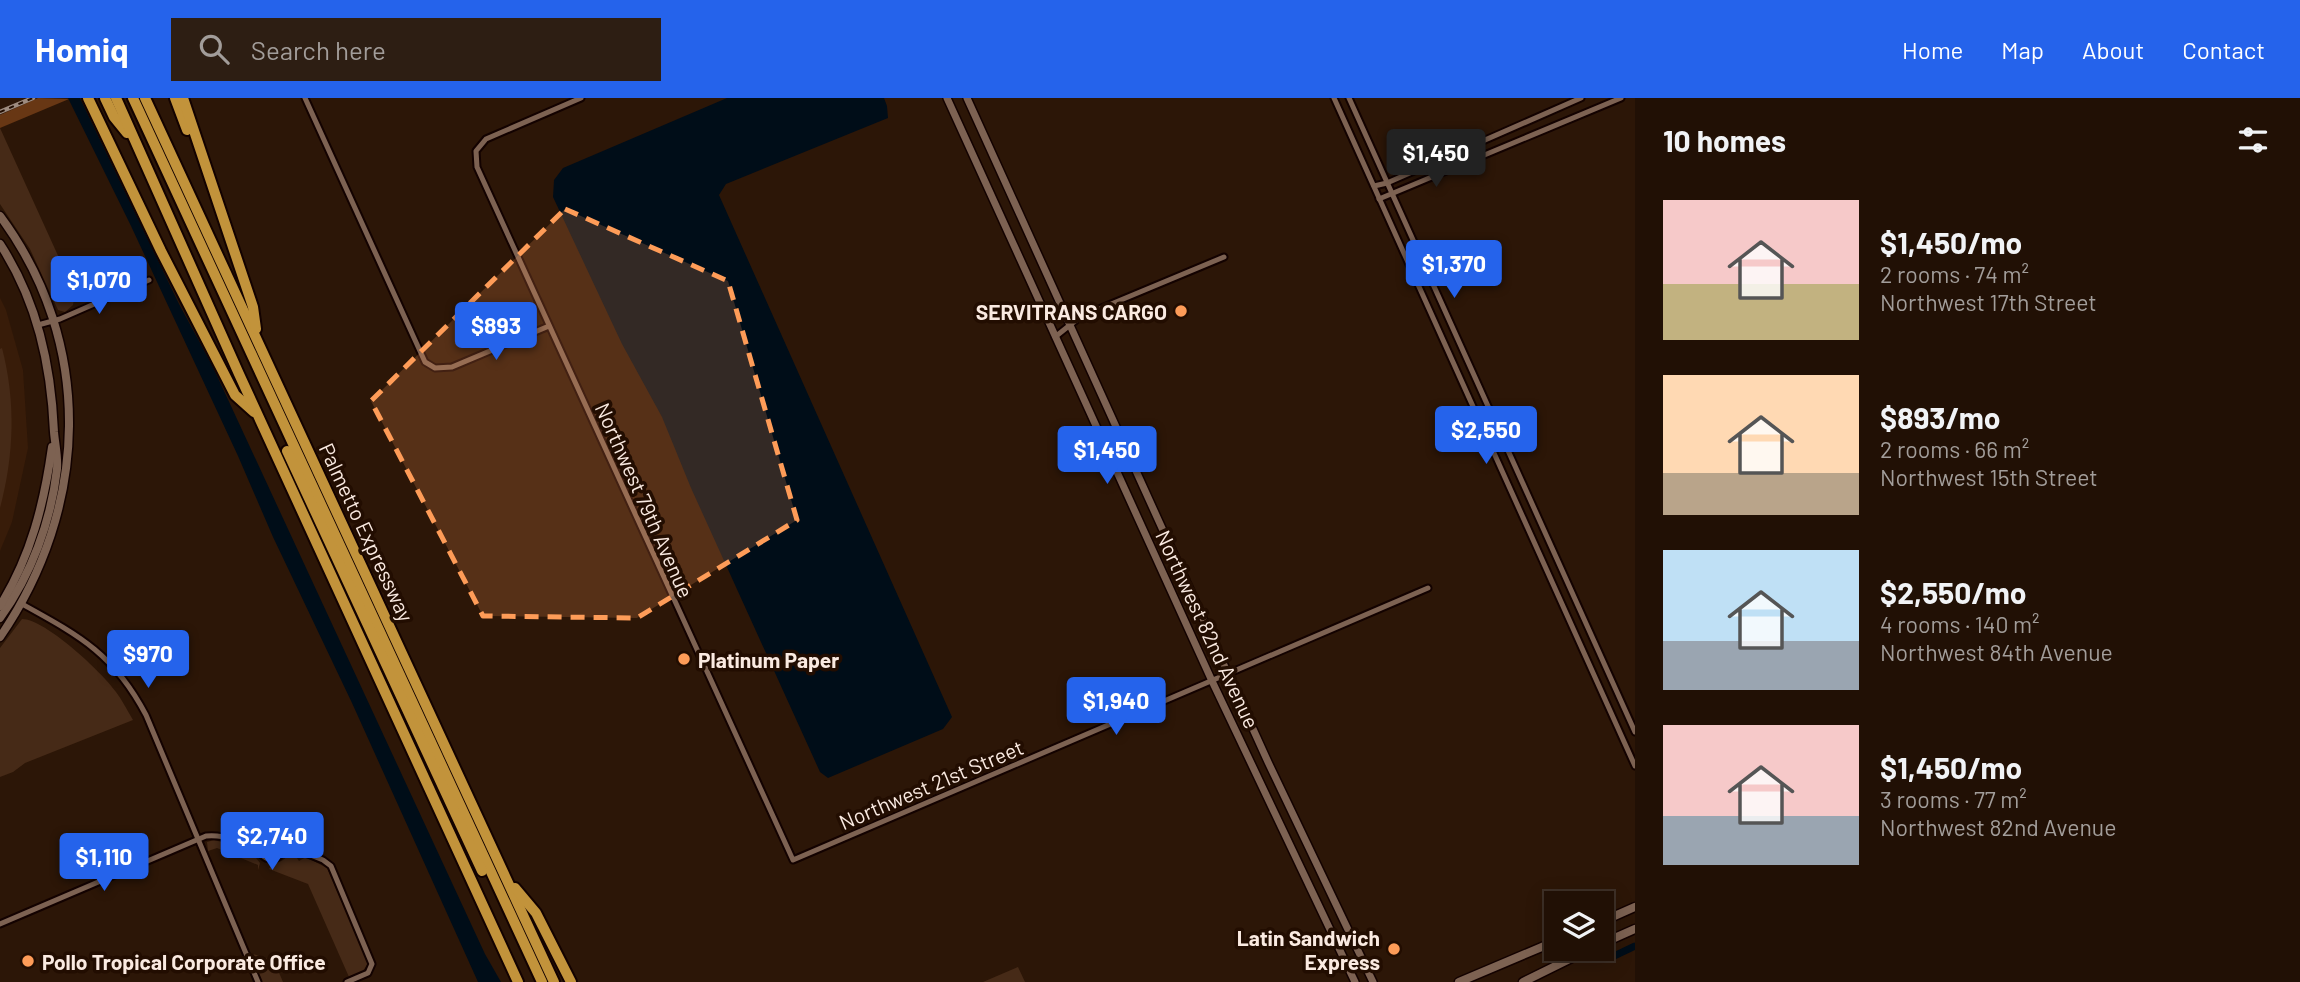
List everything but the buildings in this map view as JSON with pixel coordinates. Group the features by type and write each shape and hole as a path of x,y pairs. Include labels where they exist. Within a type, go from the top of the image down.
{"highway":[{"path":"88,98 161,251 235,395 258,417"},
{"path":"105,98 114,117 135,143"},
{"path":"116,98 258,417 518,982"},
{"path":"126,98 534,982"},
{"path":"133,98 542,982"},
{"name":"Palmetto Expressway","path":"145,98 554,982"},
{"path":"174,98 207,174"},
{"path":"183,98 253,307 258,341"},
{"path":"506,878 536,913 571,982"}],"main road":[{"path":"0,216 32,267 54,320 67,383 70,420 63,492 55,527 43,561 22,604 0,637"},
{"path":"0,244 18,274 38,325 51,387 57,471 47,517 35,554 0,618"},
{"path":"0,606 26,556 38,522 54,434"},
{"path":"13,598 22,604"},
{"path":"1614,916 1635,907"},
{"path":"1614,938 1635,929"},
{"path":"1459,982 1544,946"},
{"path":"1523,982 1562,961"}],"street":[{"path":"305,98 425,362 435,368 452,367 549,326"},
{"name":"Northwest 79th Avenue","path":"581,98 493,135 481,143 476,151 476,163 793,860"},
{"name":"Northwest 82nd Avenue","path":"947,98 1212,681 1354,982"},
{"name":"Northwest 82nd Avenue","path":"967,98 1229,674 1373,982"},
{"path":"1334,98 1635,766"},
{"path":"1349,98 1635,732"},
{"path":"1374,186 1387,183 1581,98"},
{"path":"1379,199 1621,98"},
{"path":"1055,337 1080,317 1224,257"},
{"path":"38,325 149,280"},
{"name":"Northwest 21st Street","path":"793,860 1428,588"},
{"path":"22,604 90,645 122,676 146,715 258,982"},
{"path":"1627,748 1635,743"},
{"path":"1627,748 1635,749"},
{"path":"225,838 275,835 284,844 331,866 372,964 365,975 347,982"},
{"path":"0,924 197,839 212,836 225,838 255,848 267,858 275,858 282,853 284,844"},
{"path":"262,855 259,846 264,837"},
{"path":"1297,860 1312,853"}],"highlighted area":[{"path":"565,209 728,281 797,520 637,618 483,616 371,401"}],"shaded area":[{"path":"38,98 69,99 0,128 0,115"},
{"path":"68,98 80,98 179,304 212,365 485,954 501,982 478,982 238,456"},
{"path":"727,98 884,98 887,106 888,118 726,184 719,195 952,717 943,729 828,778 820,772 691,488 662,417 622,344 553,197 554,180 563,168"},
{"path":"0,128 75,293 73,305 65,312 58,310 30,249 0,204"},
{"path":"0,298 23,370 28,448 12,522 0,551"},
{"path":"2,348 10,388 12,428 0,508 0,349"},
{"path":"22,619 44,628 86,660 116,692 133,720 25,763 0,777 0,648"},
{"path":"214,840 249,849 260,863 258,870 258,865 217,848 208,851 207,842"},
{"path":"290,853 299,861 306,857 327,868 368,963 363,971 349,977 308,884 269,869"},
{"path":"250,953 274,961 283,982 262,982"},
{"path":"1018,967 1025,982 983,982"}],"waterway":[{"path":"1614,956 1635,946"}],"railway":[{"path":"0,112 33,98"}],"place":[{"name":"SERVITRANS CARGO","path":"1181,311"},
{"name":"Platinum Paper","path":"684,659"},
{"name":"Latin Sandwich Express","path":"1394,949"},
{"name":"Pollo Tropical Corporate Office","path":"28,961"}]}
